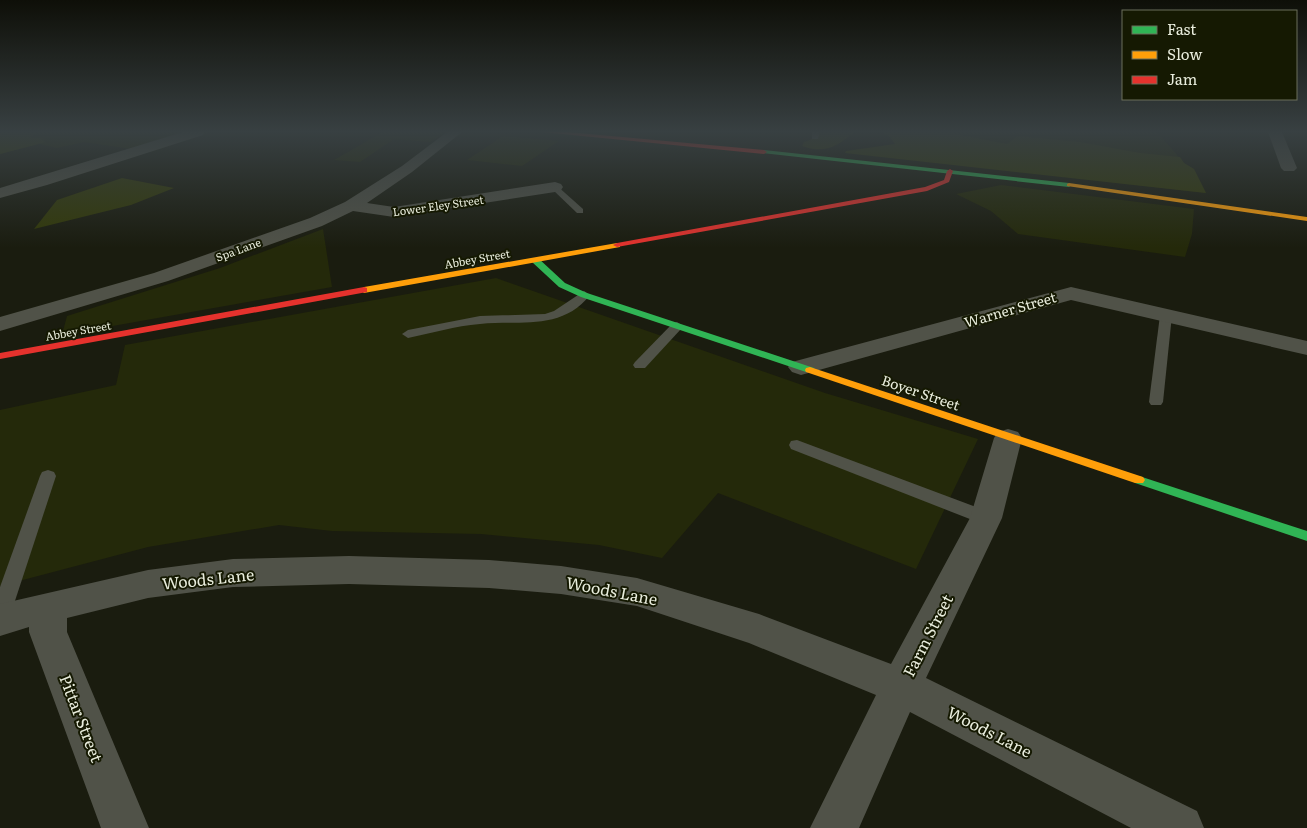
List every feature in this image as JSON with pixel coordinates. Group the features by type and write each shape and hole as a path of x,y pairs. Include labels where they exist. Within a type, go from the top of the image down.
{"street":[{"path":"0,194 77,171"},
{"name":"Spa Lane","path":"0,324 161,277 316,222 351,206 405,171"},
{"path":"946,171 1038,180 1307,219"},
{"name":"Abbey Street","path":"0,356 927,189 947,181 950,171"},
{"name":"Lower Eley Street","path":"351,206 394,212 555,187"},
{"name":"Boyer Street","path":"535,260 562,285 584,295 1008,438 1307,536"},
{"name":"Warner Street","path":"802,367 1071,293 1307,348"},
{"name":"Farm Street","path":"834,828 901,686 986,518 1008,438"},
{"name":"Woods Lane","path":"0,620 148,584 233,573 349,570 489,574 561,580 637,592 759,630 901,686 1180,828"},
{"name":"Pittar Street","path":"48,607 48,632 125,828"}],"lane":[{"path":"555,187 580,211"},
{"path":"408,334 481,320 535,321 572,307 584,295"},
{"path":"1156,402 1166,315"},
{"path":"640,365 677,326"},
{"path":"797,445 986,518"},
{"path":"0,616 48,476"}],"shaded area":[{"path":"1004,171 1195,171 1206,193"},
{"path":"1012,171 1195,171 1206,193"},
{"path":"122,178 174,188 131,205 34,229 57,200"},
{"path":"1001,185 1194,209 1192,234 1185,257 1018,234 991,211 956,194"},
{"path":"323,229 332,287 62,335 67,316 220,268"},
{"path":"496,278 825,393 978,439 916,569 718,493 662,558 599,545 481,534 332,531 279,525 148,547 0,586 0,410 116,385 125,345"}],"traffic: fast":[{"path":"936,171 1069,185"},
{"path":"535,260 562,285 584,295 810,370"},
{"path":"1139,480 1307,536"}],"traffic: slow":[{"path":"1069,185 1307,219"},
{"path":"364,290 617,245"},
{"path":"810,370 1139,480"}],"traffic: jam":[{"path":"617,245 927,189 947,181 950,171"},
{"path":"0,356 364,290"}]}
